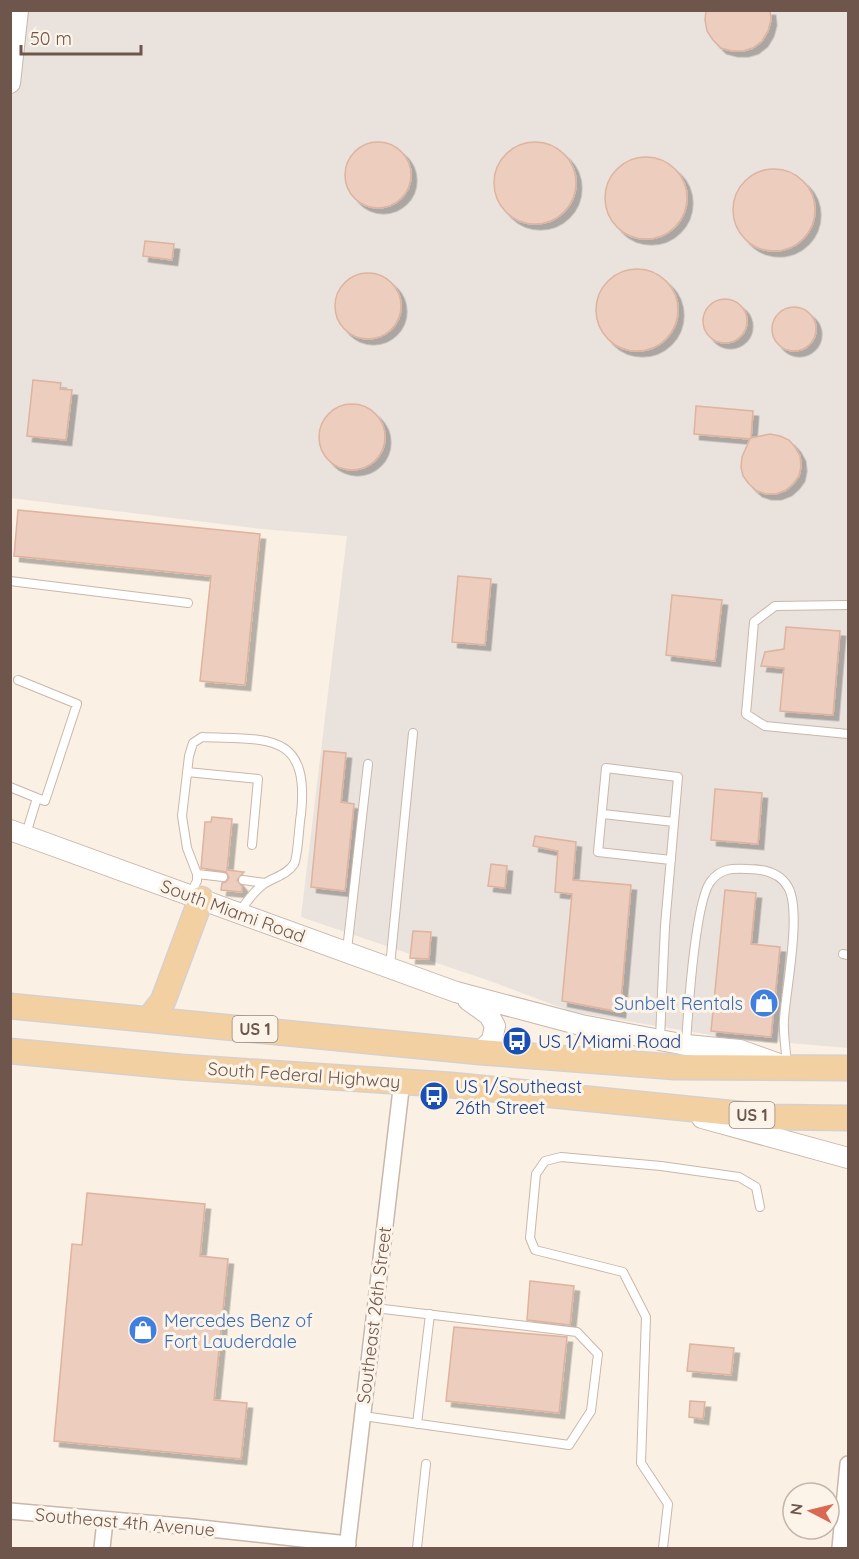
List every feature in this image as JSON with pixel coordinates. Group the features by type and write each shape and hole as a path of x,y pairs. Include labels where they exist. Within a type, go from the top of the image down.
{"main road":[{"path":"149,1019 163,1001 196,897"},
{"name":"US 1","path":"10,1006 480,1052 675,1067 849,1068"},
{"name":"South Federal Highway","path":"10,1052 181,1067 402,1082 771,1117 849,1118"},
{"path":"402,1082 415,1070 480,1052"}],"street":[{"path":"10,83 18,10"},
{"name":"South Miami Road","path":"18,833 456,992 581,1025 686,1045 740,1050 787,1067"},
{"name":"South Miami Road","path":"456,992 489,1015 495,1026 492,1040 480,1052"},
{"name":"Southeast 26th Street","path":"348,1546 402,1082"},
{"path":"656,1106 849,1158"},
{"path":"840,1548 849,1464"},
{"name":"Southeast 4th Avenue","path":"10,1511 192,1527 348,1546"},
{"path":"102,1548 105,1521"}],"lane":[{"path":"10,581 188,603"},
{"path":"849,605 775,606 754,622 746,714 765,726 849,734"},
{"path":"10,787 45,801 77,704 18,680"},
{"path":"390,968 413,733"},
{"path":"196,897 198,874 187,848 182,816 193,743 202,737 266,740 284,746 295,761 300,777 302,800 295,863 286,872 265,883 253,894 239,913"},
{"path":"347,952 368,764"},
{"path":"660,1040 670,860 678,777 606,768 598,852 670,860"},
{"path":"187,772 258,779 252,845"},
{"path":"18,833 37,798"},
{"path":"603,814 674,822"},
{"path":"686,1045 704,894 712,879 729,868 760,869 774,874 788,887 795,916 784,1022 787,1067"},
{"path":"198,874 223,877"},
{"path":"243,880 265,883"},
{"path":"663,1548 668,1504 641,1463 646,1317 623,1272 535,1250 530,1238 536,1174 545,1161 561,1157 661,1166 739,1177 756,1187 760,1207"},
{"path":"363,1416 569,1445 591,1411 598,1354 577,1332 375,1308"},
{"path":"417,1424 430,1314"},
{"path":"417,1548 426,1464"}],"shaded area":[{"path":"11,11 848,11 848,1048 723,1037 573,1012 493,982 301,917 347,536 262,529 11,498"}],"building":[{"path":"706,10 770,10 771,20 762,41 753,48 732,51 721,48 707,31"},
{"path":"378,142 391,144 406,157 411,175 409,188 396,203 378,208 365,206 350,193 345,175 347,162 360,147"},
{"path":"535,142 551,145 564,154 573,167 576,183 573,199 564,212 551,221 535,224 519,221 506,212 497,199 494,183 497,167 506,154 519,145"},
{"path":"646,157 662,160 675,169 684,182 687,198 684,214 675,227 662,236 646,239 630,236 617,227 608,214 605,198 608,182 617,169 630,160"},
{"path":"774,169 790,172 803,181 812,194 815,210 812,226 803,239 790,248 774,251 758,248 745,239 736,226 733,210 736,194 745,181 758,172"},
{"path":"145,241 174,244 172,260 143,256"},
{"path":"637,269 653,272 666,281 675,294 678,310 675,326 666,339 653,348 637,351 621,348 608,339 599,326 596,310 599,294 608,281 621,272"},
{"path":"368,273 381,275 396,288 401,306 399,319 386,334 368,339 355,337 340,324 335,306 337,293 350,278"},
{"path":"725,299 740,306 747,321 740,336 725,343 710,336 703,321 710,306"},
{"path":"794,307 809,314 816,329 809,344 794,351 779,344 772,329 779,314"},
{"path":"33,380 61,383 60,389 72,390 66,440 27,436"},
{"path":"352,404 365,406 380,419 385,437 383,450 370,465 352,470 339,468 324,455 319,437 321,424 334,409"},
{"path":"696,406 753,411 751,438 770,434 789,440 800,456 799,476 786,490 776,494 757,491 743,476 741,467 742,457 750,439 694,434"},
{"path":"18,510 260,534 245,685 200,681 211,576 14,556"},
{"path":"458,576 491,579 485,645 452,642"},
{"path":"672,595 722,600 715,661 666,655"},
{"path":"786,627 840,631 833,715 780,711 784,668 761,666 765,652 784,649"},
{"path":"324,751 346,753 341,802 354,804 345,891 311,887"},
{"path":"715,789 762,793 758,844 711,840"},
{"path":"212,817 232,819 227,870 244,872 237,880 242,886 242,892 221,890 222,883 229,878 226,872 201,868 205,822 211,822"},
{"path":"535,836 576,842 573,880 631,885 620,1012 562,1001 572,894 555,892 558,851 533,846"},
{"path":"491,864 507,866 505,888 488,886"},
{"path":"725,890 756,893 751,944 780,947 771,1037 711,1031"},
{"path":"413,931 431,932 429,959 410,958"},
{"name":"Mercedes Benz of Fort Lauderdale","path":"87,1193 205,1204 200,1256 228,1259 214,1400 247,1403 241,1459 54,1441 72,1244 82,1245"},
{"path":"530,1281 574,1286 570,1325 527,1320"},
{"path":"454,1327 567,1337 559,1413 446,1401"},
{"path":"690,1344 734,1348 731,1375 687,1371"},
{"path":"690,1401 705,1402 703,1419 689,1417"}],"place":[{"name":"Sunbelt Rentals","path":"764,1003"},
{"name":"US 1/Miami Road","path":"517,1041"},
{"name":"US 1/Southeast 26th Street","path":"434,1096"},
{"name":"Mercedes Benz of Fort Lauderdale","path":"143,1330"}]}
